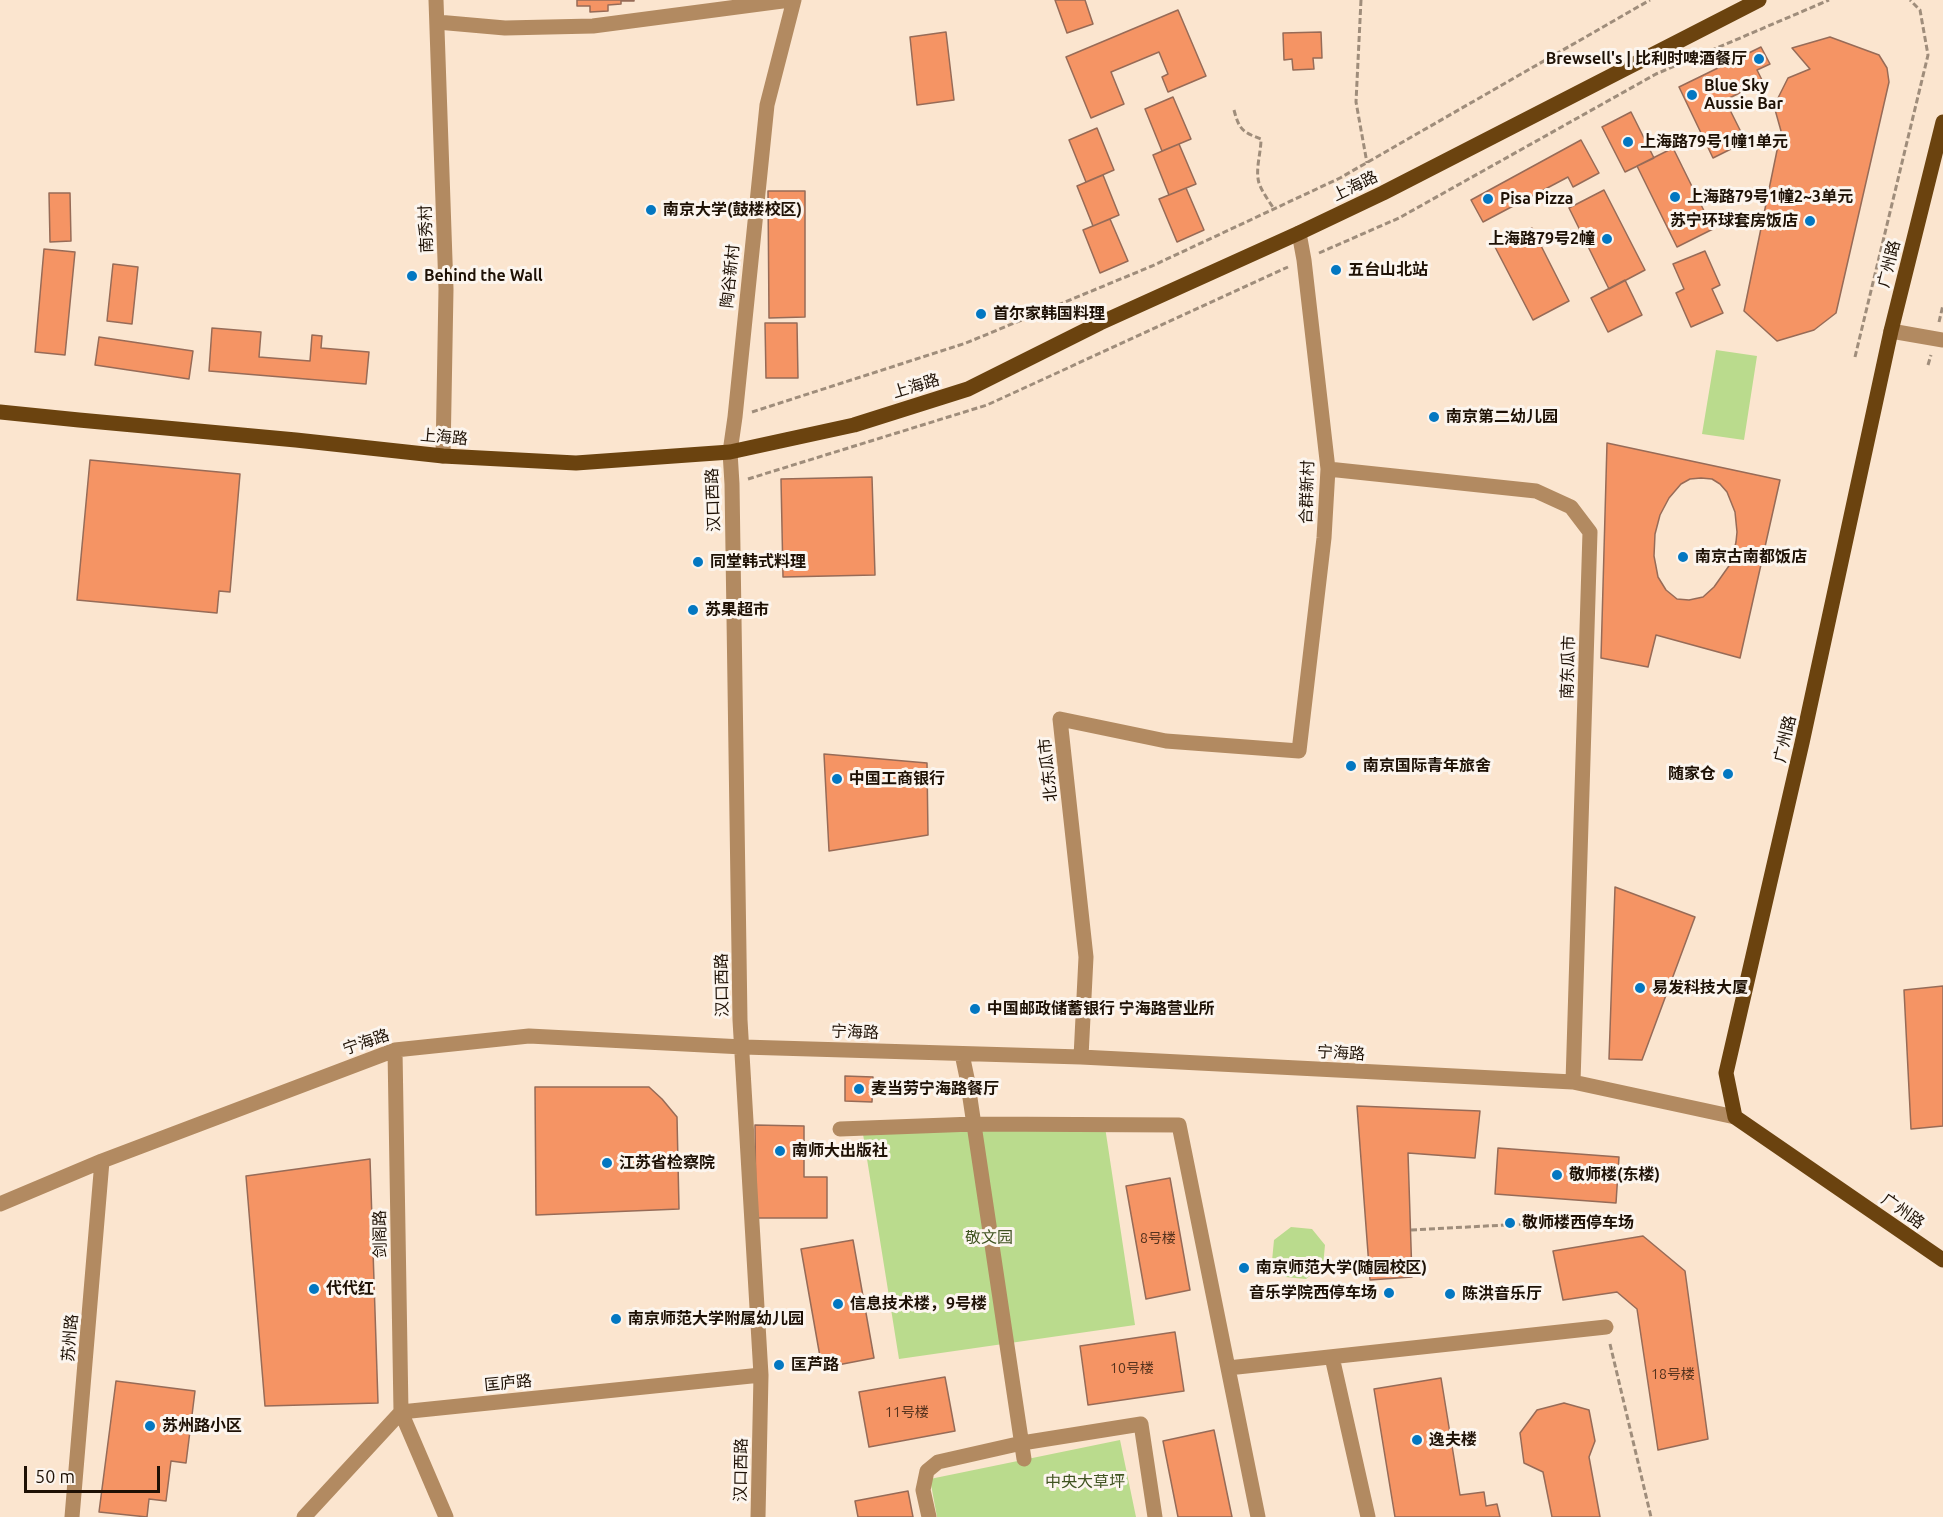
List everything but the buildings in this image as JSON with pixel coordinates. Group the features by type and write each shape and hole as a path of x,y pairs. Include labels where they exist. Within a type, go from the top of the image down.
{"main road":[{"name":"上海路","path":"0,412 443,456 576,463 730,452 854,425 968,389 1100,323 1383,193 1759,0"},
{"name":"广州路","path":"1943,122 1891,331 1805,732 1726,1073 1735,1117 1943,1260"}],"street":[{"name":"南秀村","path":"436,0 446,289 443,456"},
{"path":"437,22 505,28 593,26 792,0"},
{"name":"陶谷新村","path":"730,452 767,105 792,0"},
{"name":"合群新村","path":"1299,233 1328,469 1324,538 1299,751"},
{"path":"1891,331 1943,340"},
{"name":"汉口西路","path":"730,452 740,1020 761,1375 758,1517"},
{"name":"南东瓜市","path":"1328,469 1536,491 1571,507 1590,532 1573,1082"},
{"name":"北东瓜市","path":"1081,1057 1086,957 1060,719 1166,741 1299,751"},
{"name":"宁海路","path":"0,1204 102,1161 395,1050 529,1036 743,1047 1081,1057 1573,1082 1735,1117"},
{"name":"剑阁路","path":"395,1050 401,1412 446,1517"},
{"path":"962,1054 1024,1459"},
{"path":"840,1129 974,1124 1179,1125 1258,1517"},
{"name":"苏州路","path":"72,1517 102,1161"},
{"path":"1228,1368 1606,1327"},
{"path":"1332,1357 1368,1517"},
{"name":"匡庐路","path":"401,1412 761,1375"},
{"path":"304,1517 401,1412"},
{"path":"929,1517 923,1490 927,1472 938,1462 1022,1443 1141,1424 1155,1517"}],"path":[{"path":"1361,0 1356,102 1367,163"},
{"path":"735,417 966,343 1152,266 1340,178 1650,0"},
{"path":"1855,357 1928,56 1920,10 1910,0"},
{"path":"1234,110 1240,129 1261,140 1258,165 1259,183 1274,209"},
{"path":"1411,1230 1618,1219"},
{"path":"1606,1327 1651,1517"}],"green space":[{"path":"1716,350 1757,356 1744,440 1702,434"},
{"name":"敬文园","path":"1105,1127 1135,1325 899,1359 863,1134"},
{"path":"1291,1227 1312,1229 1325,1245 1323,1266 1306,1279 1285,1277 1272,1261 1274,1240"},
{"name":"中央大草坪","path":"1120,1440 1136,1517 937,1517 930,1479"}],"place":[{"name":"Brewsell's | 比利时啤酒餐厅","path":"1759,59"},
{"name":"Blue Sky Aussie Bar","path":"1692,95"},
{"name":"上海路79号1幢1单元","path":"1628,142"},
{"name":"上海路79号1幢2~3单元","path":"1675,197"},
{"name":"Pisa Pizza","path":"1488,199"},
{"name":"南京大学(鼓楼校区)","path":"651,210"},
{"name":"苏宁环球套房饭店","path":"1810,221"},
{"name":"上海路79号2幢","path":"1607,239"},
{"name":"五台山北站","path":"1336,270"},
{"name":"Behind the Wall","path":"412,276"},
{"name":"首尔家韩国料理","path":"981,314"},
{"name":"南京第二幼儿园","path":"1434,417"},
{"name":"南京古南都饭店","path":"1683,557"},
{"name":"同堂韩式料理","path":"698,562"},
{"name":"苏果超市","path":"693,610"},
{"name":"南京国际青年旅舍","path":"1351,766"},
{"name":"随家仓","path":"1728,774"},
{"name":"中国工商银行","path":"837,779"},
{"name":"易发科技大厦","path":"1640,988"},
{"name":"中国邮政储蓄银行 宁海路营业所","path":"975,1009"},
{"name":"麦当劳宁海路餐厅","path":"859,1089"},
{"name":"南师大出版社","path":"780,1151"},
{"name":"江苏省检察院","path":"607,1163"},
{"name":"敬师楼(东楼)","path":"1557,1175"},
{"name":"敬师楼西停车场","path":"1510,1223"},
{"name":"南京师范大学(随园校区)","path":"1244,1268"},
{"name":"代代红","path":"314,1289"},
{"name":"音乐学院西停车场","path":"1389,1293"},
{"name":"陈洪音乐厅","path":"1450,1294"},
{"name":"信息技术楼，9号楼","path":"838,1304"},
{"name":"南京师范大学附属幼儿园","path":"616,1319"},
{"name":"匡芦路","path":"779,1365"},
{"name":"苏州路小区","path":"150,1426"},
{"name":"逸夫楼","path":"1417,1440"}]}
